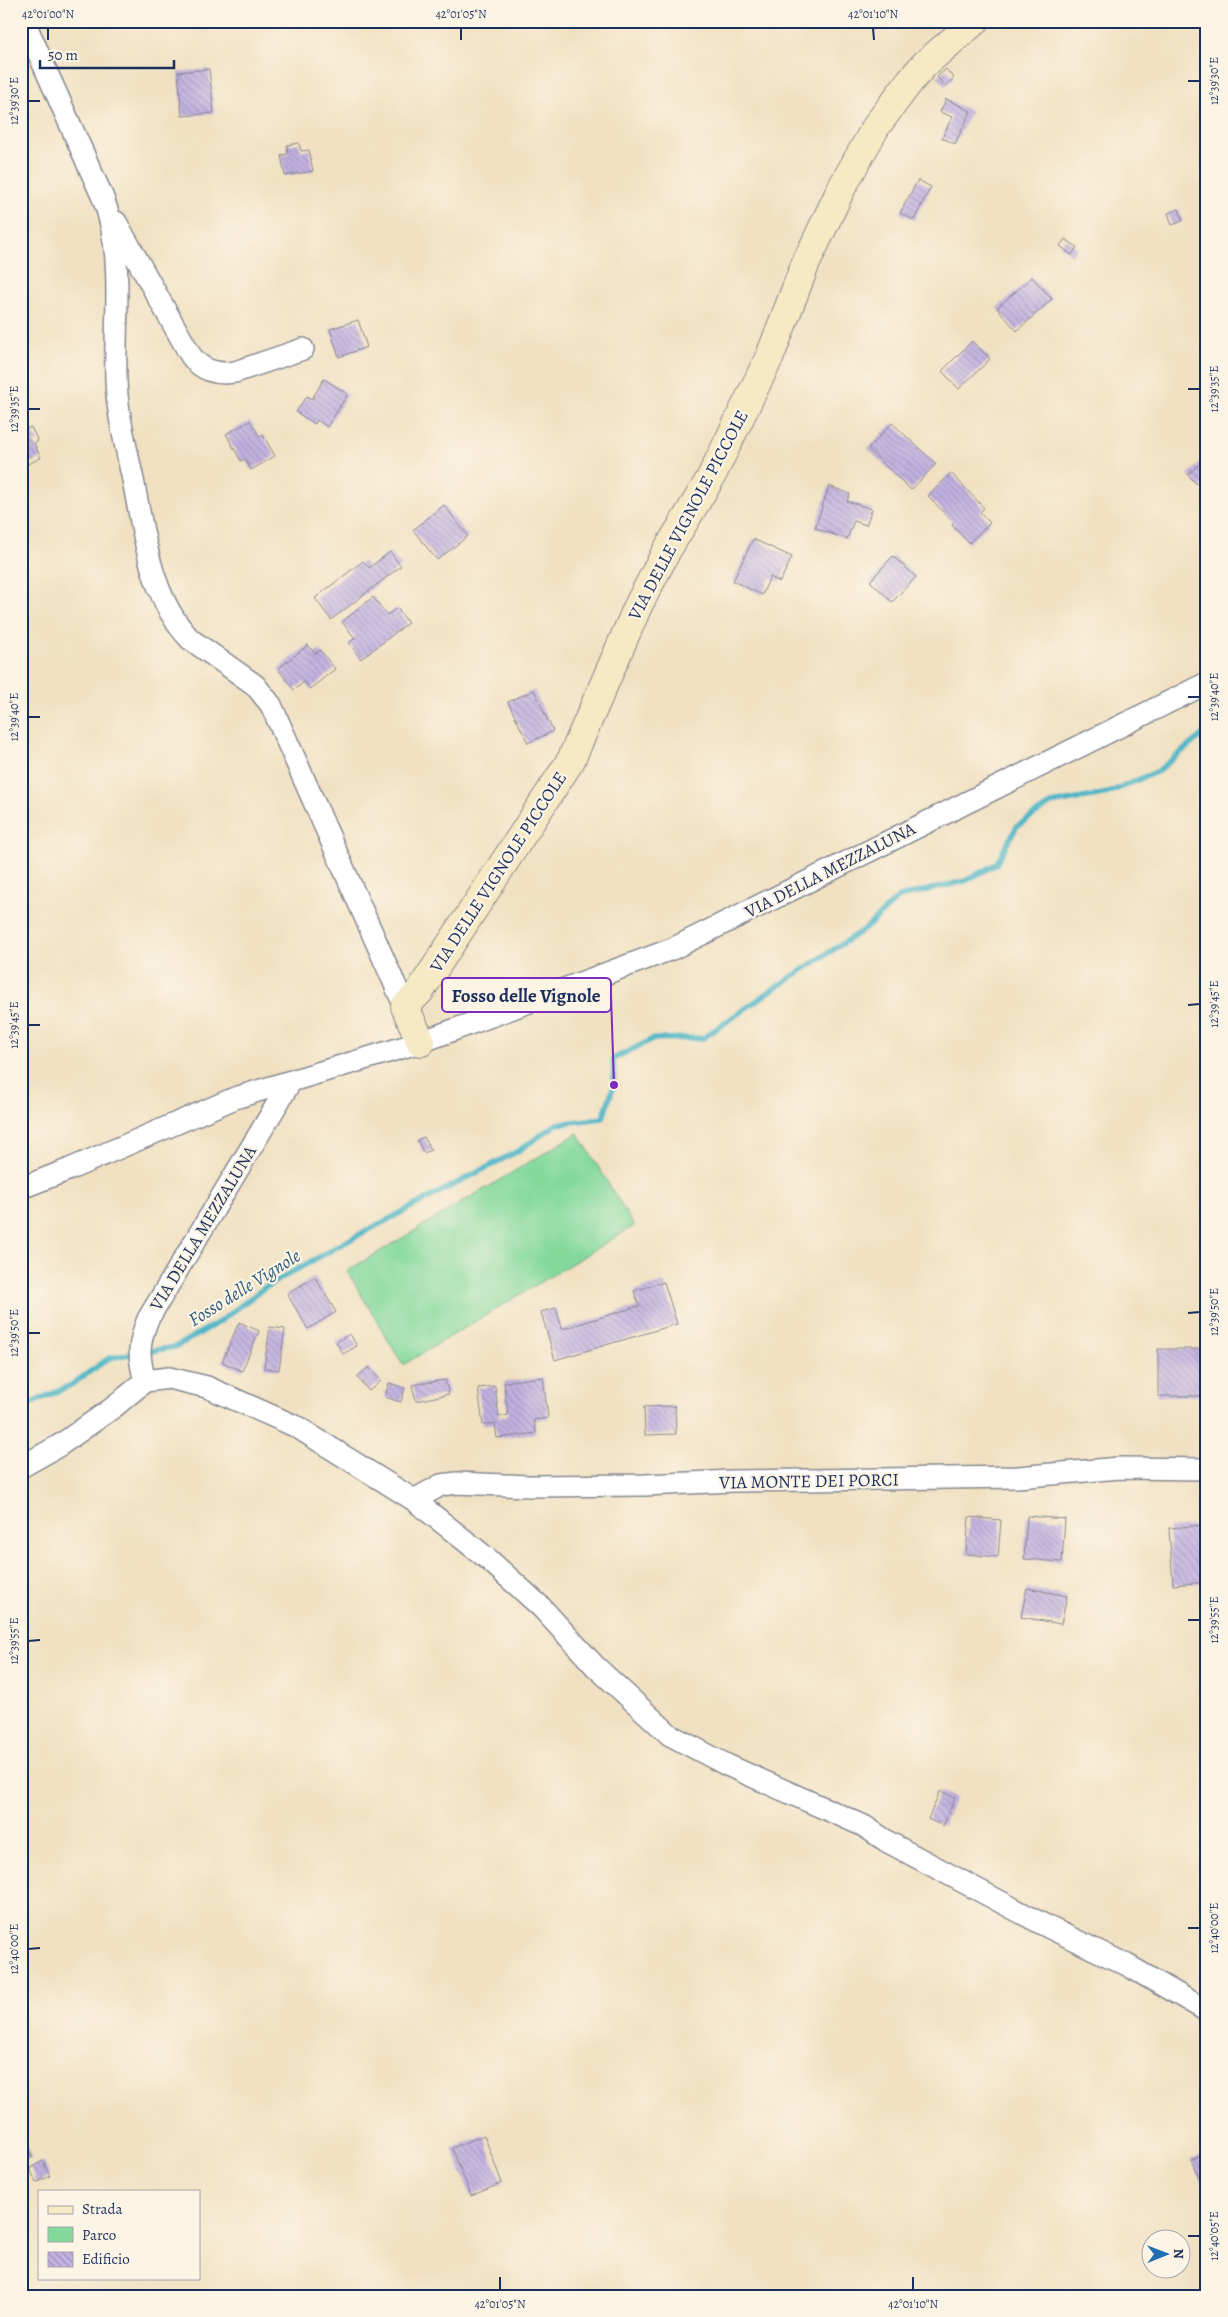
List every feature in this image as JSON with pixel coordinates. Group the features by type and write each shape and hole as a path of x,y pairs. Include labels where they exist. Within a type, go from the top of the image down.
{"street":[{"path":"24,21 103,198 148,282 191,356 198,364 212,372 224,374 302,349"},
{"name":"VIA DELLE VIGNOLE PICCOLE","path":"405,1008 420,991 571,760 638,606 666,552 701,495 724,450 770,356 822,227 877,125 925,64 975,21"},
{"path":"103,198 113,226 115,239 118,408 154,573 181,630 190,639 255,685 271,705 405,1008 432,1038"},
{"name":"VIA DELLA MEZZALUNA","path":"21,1188 235,1098 432,1038 672,949 1207,683"},
{"name":"VIA DELLA MEZZALUNA","path":"145,1381 139,1360 141,1336 148,1319 291,1081"},
{"path":"21,1467 68,1440 114,1407 145,1381 169,1378 207,1387 297,1427 414,1500 488,1559 541,1607 595,1666 670,1735 727,1765 864,1826 896,1846 1048,1927 1127,1965 1207,2011"},
{"name":"VIA MONTE DEI PORCI","path":"414,1500 441,1485 457,1483 529,1486 646,1485 732,1481 1018,1477 1119,1468 1207,1469"}],"green space":[{"path":"578,1133 634,1226 403,1365 347,1271"}],"building":[{"path":"209,69 214,113 182,116 178,72"},
{"path":"946,69 954,78 945,86 937,77"},
{"path":"946,99 971,111 955,144 942,138 952,117 940,112"},
{"path":"299,143 301,151 309,150 313,171 285,176 281,155 288,154 287,145"},
{"path":"918,180 931,187 914,220 900,213"},
{"path":"1179,209 1183,221 1172,225 1168,213"},
{"path":"1065,239 1077,247 1072,255 1060,246"},
{"path":"1032,277 1052,299 1017,331 997,308"},
{"path":"358,320 367,347 339,357 330,329"},
{"path":"972,341 990,359 959,389 942,371"},
{"path":"324,379 348,394 327,427 317,420 315,424 296,412 307,396 312,399"},
{"path":"250,421 260,437 263,435 275,456 251,470 245,459 241,461 226,434"},
{"path":"892,423 936,464 911,490 868,449"},
{"path":"31,427 38,441 34,443 41,458 21,467 21,431"},
{"path":"1205,458 1207,460 1207,482 1201,488 1188,475"},
{"path":"951,473 984,508 980,512 990,523 969,543 952,525 954,523 928,496"},
{"path":"829,486 850,494 847,501 872,509 866,525 854,521 847,539 815,528"},
{"path":"444,505 468,536 437,560 413,530"},
{"path":"753,539 792,557 780,582 770,577 762,595 733,581"},
{"path":"390,552 401,566 331,620 315,598 363,561 369,568"},
{"path":"893,556 916,577 892,602 870,581"},
{"path":"373,597 387,615 397,608 408,623 361,659 349,643 355,638 342,622"},
{"path":"308,645 315,654 320,650 335,669 310,689 304,682 294,690 278,669"},
{"path":"534,690 553,731 528,743 508,702"},
{"path":"424,1137 431,1150 424,1153 417,1140"},
{"path":"315,1277 336,1312 308,1329 287,1294"},
{"path":"664,1282 677,1324 555,1360 541,1312 556,1308 562,1329 639,1306 634,1291"},
{"path":"239,1322 259,1331 242,1371 222,1362"},
{"path":"270,1327 285,1329 279,1370 264,1368"},
{"path":"350,1334 357,1346 343,1354 336,1342"},
{"path":"1158,1349 1207,1349 1207,1396 1158,1396"},
{"path":"369,1367 381,1381 369,1391 357,1377"},
{"path":"543,1377 548,1418 534,1420 536,1433 497,1438 495,1423 483,1425 478,1388 495,1386 499,1417 508,1415 504,1382"},
{"path":"445,1380 449,1394 416,1401 412,1385"},
{"path":"389,1383 405,1388 401,1402 385,1397"},
{"path":"675,1406 676,1434 645,1435 644,1407"},
{"path":"1027,1516 1065,1519 1062,1562 1024,1559"},
{"path":"969,1517 1001,1520 998,1557 966,1554"},
{"path":"1205,1525 1207,1582 1173,1585 1169,1528"},
{"path":"1027,1588 1067,1596 1061,1624 1021,1617"},
{"path":"940,1791 955,1798 943,1826 928,1819"},
{"path":"21,2128 32,2158 21,2162"},
{"path":"484,2135 502,2183 471,2196 452,2148"},
{"path":"1207,2152 1207,2194 1191,2160"},
{"path":"43,2161 50,2176 36,2183 30,2168"}],"waterway":[{"name":"Fosso delle Vignole","path":"144,1352 175,1347 219,1322 264,1288 351,1239 518,1151 557,1124 603,1118 614,1085 613,1059 653,1039 703,1038 866,928 899,897 965,881 996,864 1017,826 1051,804 1108,793 1158,771 1207,731"},
{"name":"Fosso delle Vignole","path":"21,1408 71,1385 109,1358 135,1353"}],"place":[{"name":"Fosso delle Vignole","path":"614,1085"}]}
